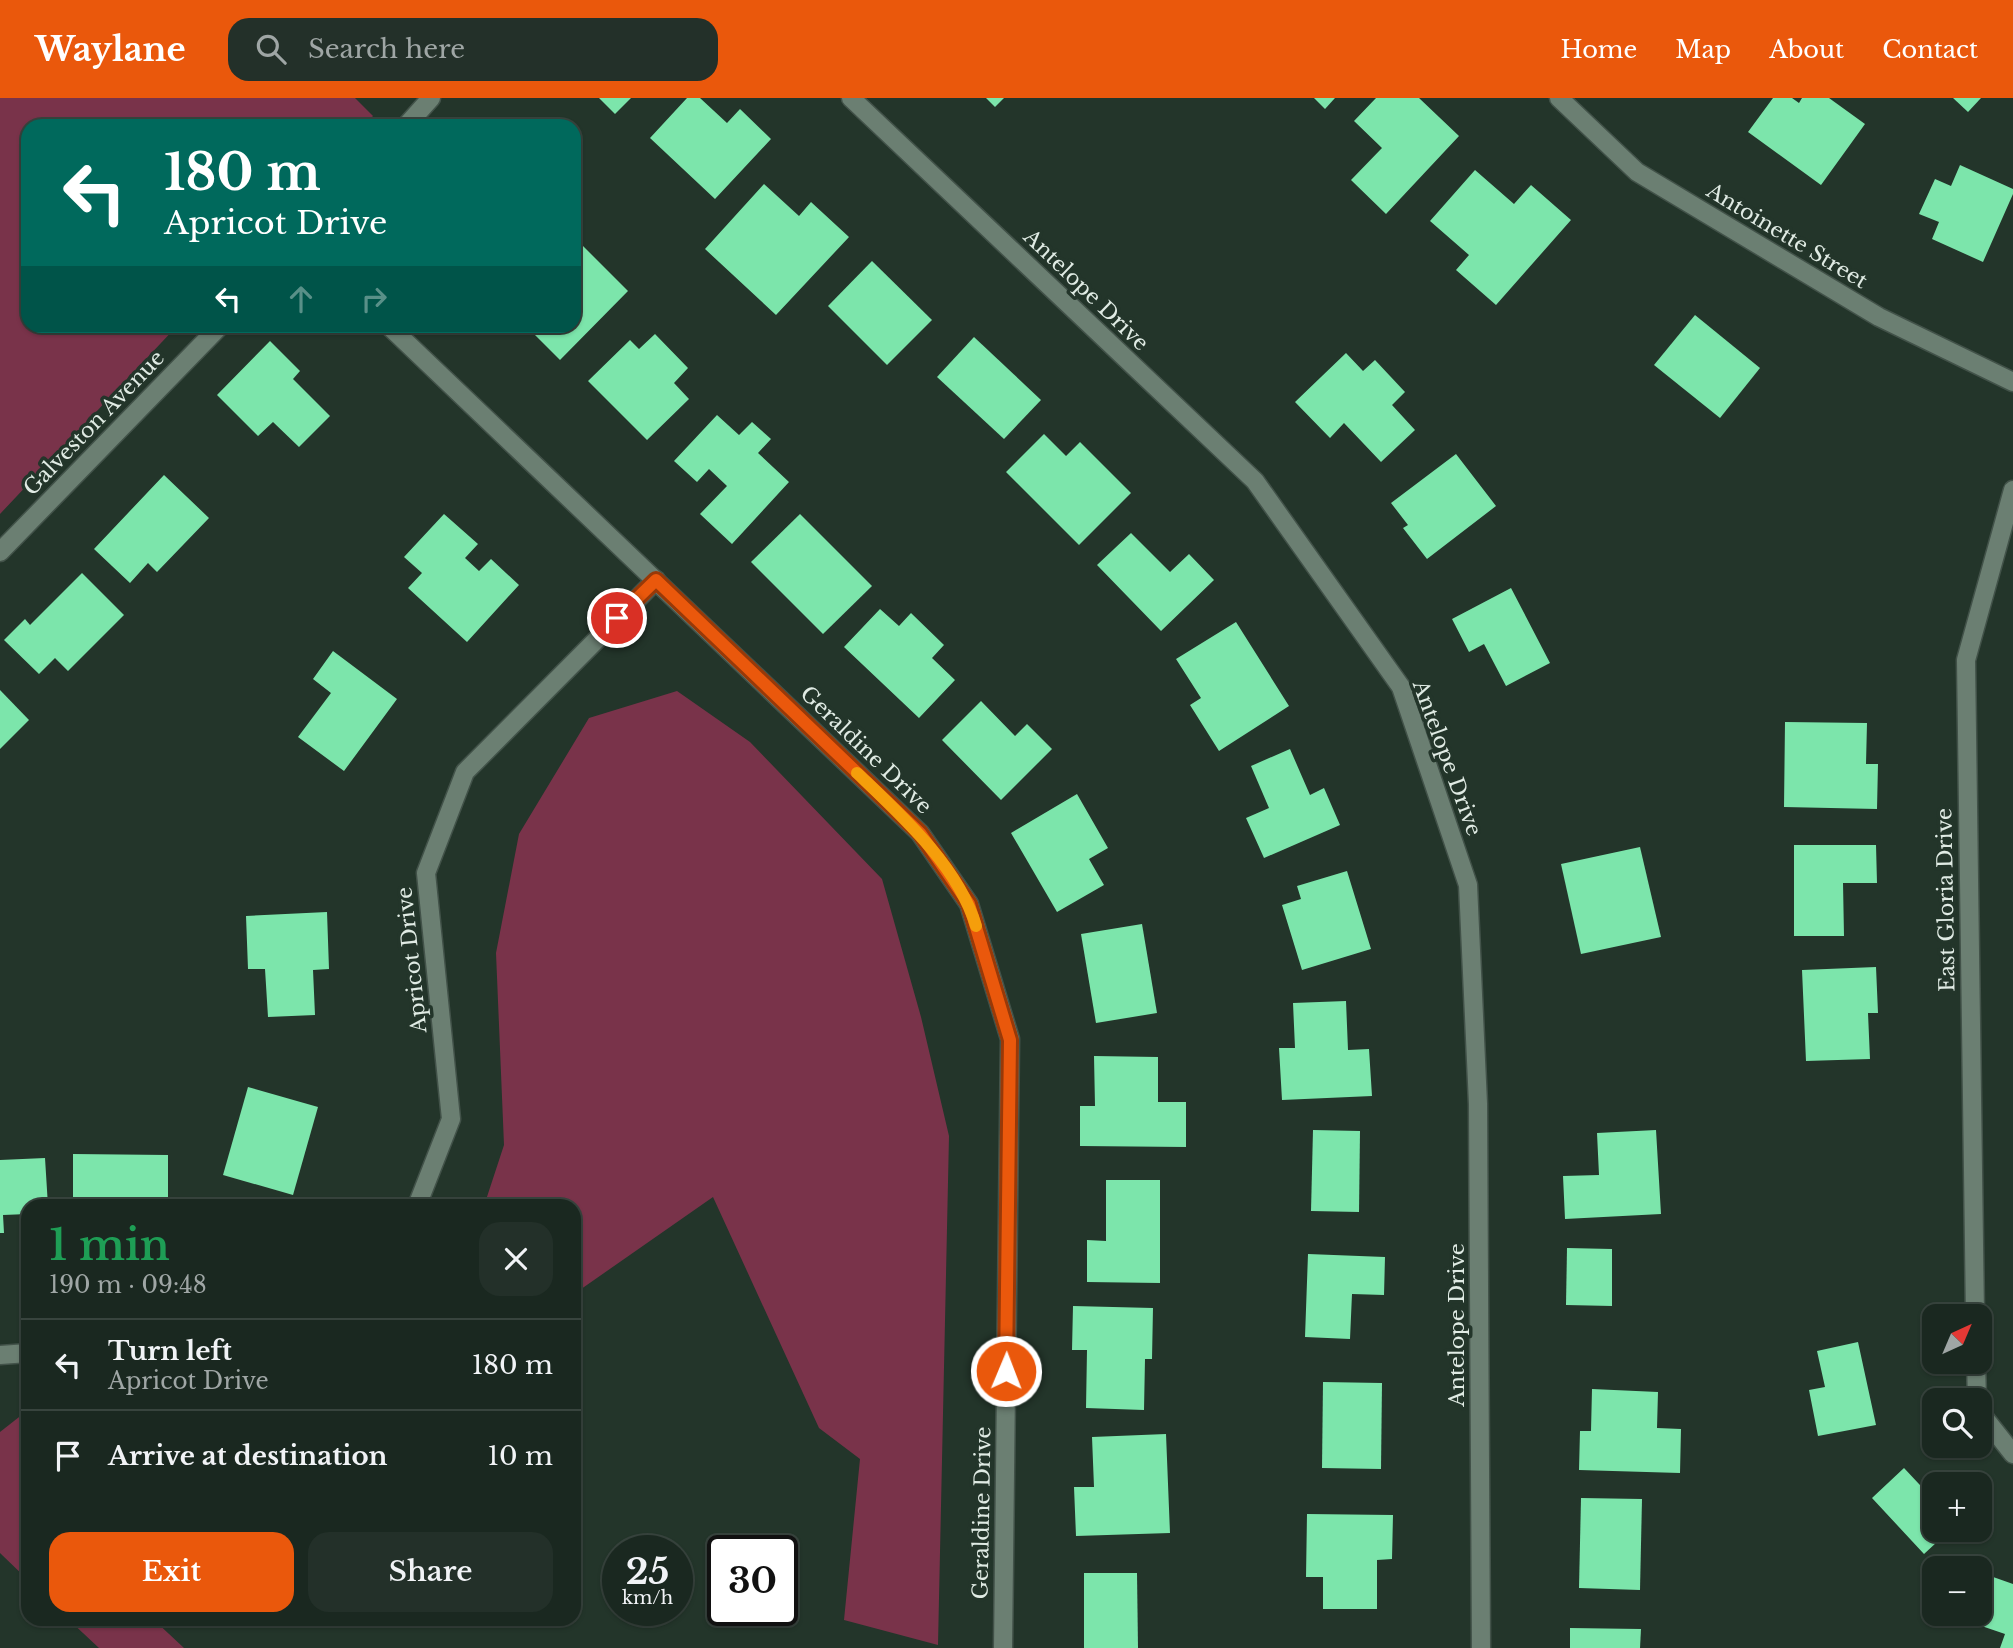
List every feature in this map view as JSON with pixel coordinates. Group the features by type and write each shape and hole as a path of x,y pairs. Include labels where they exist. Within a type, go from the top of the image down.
{"street":[{"path":"412,119 431,98"},
{"name":"Antelope Drive","path":"851,98 1255,481 1401,687 1468,885 1478,1104 1481,1648"},
{"name":"Antoinette Street","path":"1559,98 1637,172 1879,317 2013,382"},
{"name":"Galveston Avenue","path":"0,552 213,333"},
{"name":"Geraldine Drive","path":"396,333 920,833 969,904 1010,1040 1003,1648"},
{"name":"East Gloria Drive","path":"1975,1304 1966,660 2013,490"},
{"name":"Apricot Drive","path":"420,1199 451,1119 426,873 465,772 656,580"},
{"path":"0,1355 21,1354"},
{"path":"1992,1427 2013,1454"}],"shaded area":[{"path":"0,98 355,98 373,116 370,119 21,119 21,333 170,333 0,514"},
{"path":"677,691 750,742 882,879 921,1017 949,1136 938,1645 844,1620 860,1459 819,1428 713,1197 581,1289 581,1199 486,1199 504,1145 496,953 519,834 589,718"},
{"path":"21,1416 21,1573 0,1553 0,1432"},
{"path":"75,1626 160,1626 184,1648 99,1648"}],"building":[{"path":"599,98 631,98 615,114"},
{"path":"687,98 700,98 727,123 740,109 771,139 715,199 650,138"},
{"path":"986,98 1004,98 995,107"},
{"path":"1314,98 1335,98 1325,109"},
{"path":"1376,98 1419,98 1459,136 1386,214 1351,180 1382,148 1354,121"},
{"path":"1773,98 1792,98 1799,103 1802,98 1829,98 1865,124 1821,185 1748,132"},
{"path":"1953,98 1981,98 1968,112"},
{"path":"1960,165 2013,189 1983,262 1932,239 1939,222 1919,214 1935,179 1951,186"},
{"path":"1475,170 1514,204 1531,185 1571,220 1496,305 1456,270 1469,255 1430,221"},
{"path":"764,184 799,216 811,202 849,237 776,315 705,249"},
{"path":"581,244 628,291 560,360 533,333 581,333"},
{"path":"872,261 932,320 887,365 828,306"},
{"path":"1695,315 1760,368 1720,418 1654,365"},
{"path":"655,334 688,368 674,383 689,399 647,440 588,381 630,340 639,349"},
{"path":"974,337 1041,400 1004,439 937,377"},
{"path":"270,341 300,371 293,379 330,416 299,447 273,422 258,436 217,395"},
{"path":"1346,353 1363,371 1375,360 1405,392 1392,405 1415,430 1381,462 1344,423 1330,438 1295,402"},
{"path":"717,415 739,435 752,422 771,439 758,453 789,482 732,544 700,514 727,486 709,469 697,482 674,461"},
{"path":"1044,434 1066,456 1080,442 1131,493 1079,545 1006,472"},
{"path":"1456,454 1496,506 1427,559 1403,528 1408,525 1391,503"},
{"path":"164,475 209,518 157,572 148,563 130,583 94,549"},
{"path":"444,514 478,544 465,558 479,571 491,559 519,585 467,642 408,588 422,573 404,557"},
{"path":"800,514 872,586 823,634 751,562"},
{"path":"1131,533 1170,572 1189,554 1214,580 1161,631 1097,565"},
{"path":"82,573 124,615 68,671 55,658 39,674 4,640 25,619 30,625"},
{"path":"1511,588 1550,663 1506,686 1484,644 1469,652 1452,619"},
{"path":"880,609 899,626 911,613 944,645 932,658 955,680 919,718 844,647"},
{"path":"1236,622 1289,706 1219,751 1190,705 1201,698 1176,659"},
{"path":"333,651 397,699 344,771 298,737 331,693 313,679"},
{"path":"0,690 29,720 0,749"},
{"path":"981,701 1015,736 1027,724 1052,749 1001,800 942,740"},
{"path":"1785,722 1867,723 1866,764 1878,764 1877,809 1784,807"},
{"path":"1290,749 1310,795 1324,788 1340,825 1264,858 1246,818 1269,808 1251,766"},
{"path":"1077,794 1108,848 1089,859 1104,885 1057,912 1011,833"},
{"path":"1794,845 1876,845 1877,883 1843,883 1844,936 1794,936"},
{"path":"1640,847 1661,937 1581,954 1561,864"},
{"path":"1347,871 1371,949 1302,970 1282,905 1301,899 1297,886"},
{"path":"327,912 329,969 313,970 315,1015 268,1017 265,969 248,969 246,916"},
{"path":"1142,924 1157,1013 1096,1023 1081,934"},
{"path":"1876,967 1878,1013 1868,1013 1870,1059 1806,1061 1802,970"},
{"path":"1346,1001 1348,1050 1369,1049 1372,1096 1282,1100 1279,1048 1295,1048 1293,1003"},
{"path":"1094,1056 1158,1057 1158,1102 1186,1102 1186,1147 1080,1146 1080,1106 1095,1106"},
{"path":"248,1087 318,1107 293,1195 223,1175"},
{"path":"1313,1130 1360,1131 1359,1212 1311,1211"},
{"path":"1656,1130 1661,1214 1565,1219 1563,1176 1599,1175 1597,1133"},
{"path":"73,1154 168,1155 168,1199 73,1199"},
{"path":"45,1158 48,1199 21,1199 21,1214 3,1215 4,1233 0,1233 0,1160"},
{"path":"1106,1180 1160,1180 1160,1283 1087,1282 1087,1240 1106,1241"},
{"path":"1567,1248 1612,1249 1612,1306 1566,1305"},
{"path":"1308,1254 1385,1257 1384,1295 1352,1294 1350,1339 1305,1337"},
{"path":"1073,1306 1153,1308 1152,1359 1145,1359 1144,1410 1086,1408 1087,1350 1072,1350"},
{"path":"1858,1342 1876,1425 1818,1436 1809,1390 1825,1387 1817,1351"},
{"path":"1323,1382 1382,1383 1381,1469 1322,1468"},
{"path":"1592,1389 1658,1392 1657,1428 1681,1429 1680,1473 1579,1470 1580,1431 1591,1431"},
{"path":"1166,1434 1170,1533 1076,1536 1074,1487 1094,1487 1092,1437"},
{"path":"1904,1468 1922,1487 1922,1542 1937,1542 1924,1554 1872,1498"},
{"path":"1581,1498 1642,1499 1640,1590 1579,1588"},
{"path":"1307,1514 1393,1515 1392,1559 1377,1560 1377,1609 1323,1609 1323,1577 1306,1577"},
{"path":"1084,1573 1137,1573 1138,1648 1084,1648"},
{"path":"1992,1577 2013,1584 2013,1648 2000,1648 2005,1634 1982,1626 1992,1626"},
{"path":"1570,1628 1641,1629 1640,1648 1570,1648"}],"slow traffic":[{"path":"857,773 920,833 969,904 976,926"}],"route":[{"path":"617,618 656,580 920,833 969,904 1010,1040 1006,1371"}]}
